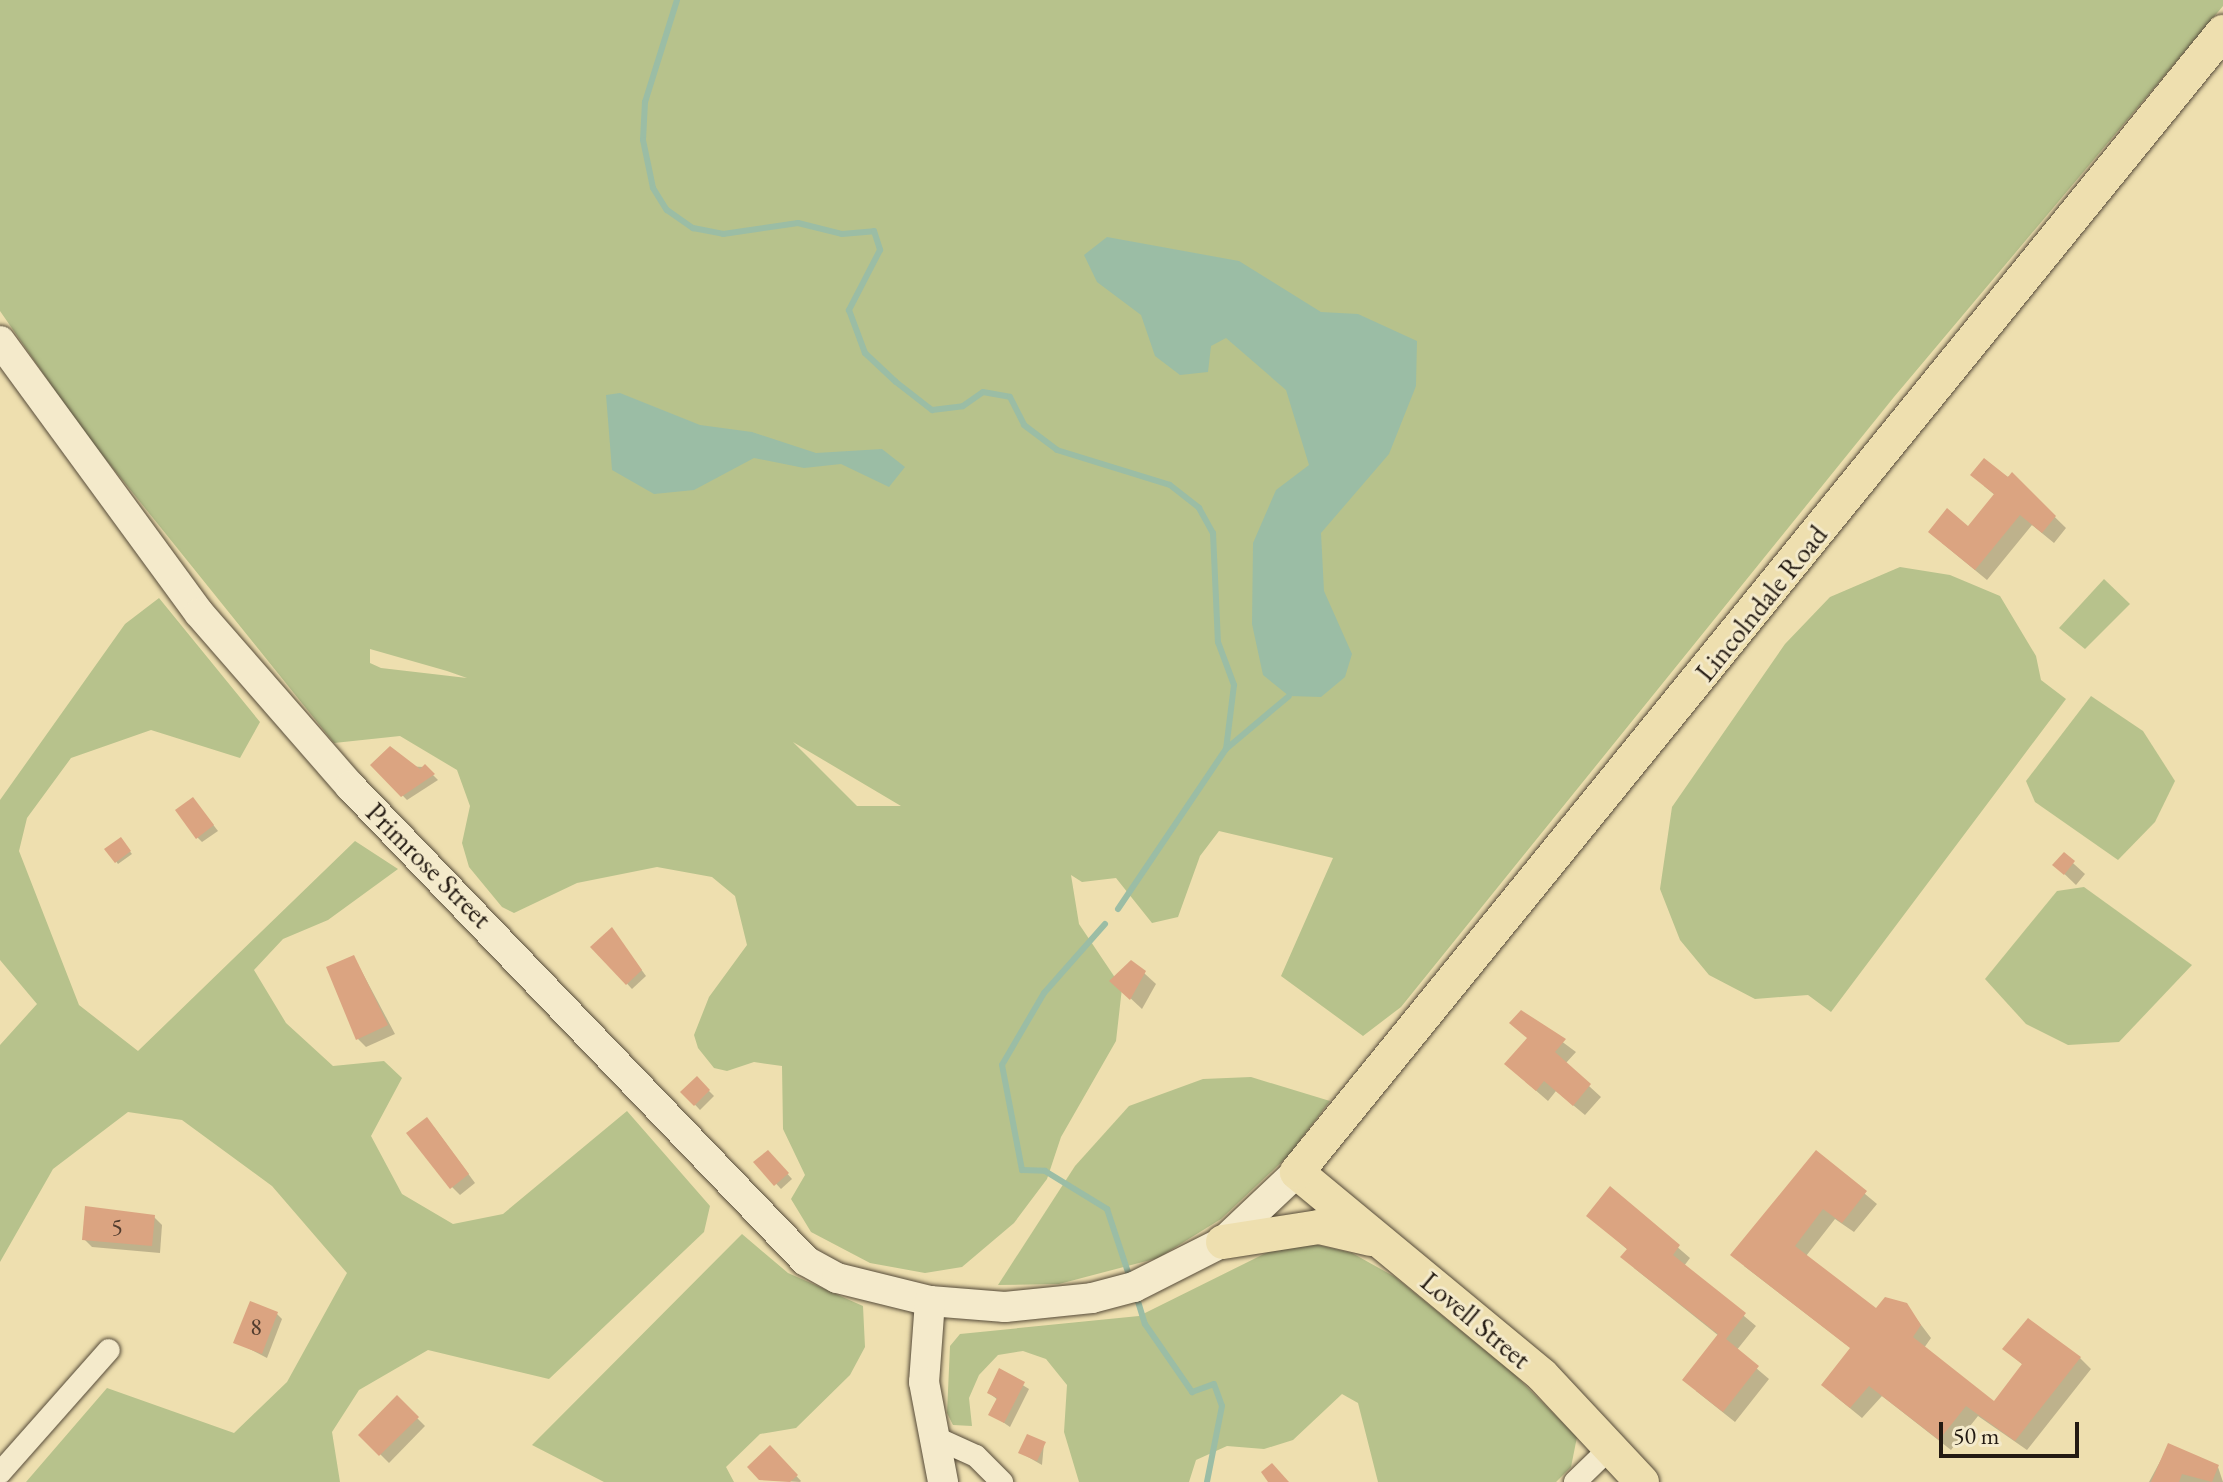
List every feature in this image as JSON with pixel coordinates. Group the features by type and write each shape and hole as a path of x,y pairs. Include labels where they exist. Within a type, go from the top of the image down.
{"main road":[{"name":"Lincolndale Road","path":"1297,1172 2223,32"},
{"name":"Primrose Street","path":"0,341 199,613 350,786 581,1019 743,1204 806,1261 837,1278 930,1301 1005,1307 1092,1298 1134,1287 1223,1242 1297,1172"},
{"name":"Lovell Street","path":"1297,1172 1542,1375 1642,1482"},
{"path":"1223,1242 1319,1227 1345,1230 1399,1255"},
{"path":"930,1301 924,1382 943,1482"}],"street":[{"path":"0,1473 109,1350"},
{"path":"934,1437 976,1456 1002,1482"},
{"path":"1575,1482 1610,1448"}],"shaded area":[{"path":"0,0 2223,0 2223,6 1894,397 1401,1007 1363,1036 1281,976 1333,858 1219,831 1200,856 1178,917 1152,923 1116,878 1082,882 1071,875 1079,924 1122,988 1116,1041 1061,1137 1047,1179 1014,1223 962,1267 925,1273 870,1263 811,1232 791,1199 805,1175 783,1129 782,1066 754,1062 727,1071 714,1068 698,1048 694,1035 709,997 747,945 735,896 712,877 657,867 577,883 514,913 502,907 469,867 462,843 470,806 457,770 400,736 334,743 83,431 0,311","holes":["370,649 447,671 467,678 381,668 370,663","793,742 901,806 857,806"]},
{"path":"1107,237 1239,261 1321,312 1358,314 1417,341 1416,386 1389,454 1321,533 1324,591 1352,654 1345,677 1321,697 1289,696 1263,675 1252,624 1253,543 1276,490 1309,465 1286,390 1226,338 1211,346 1208,372 1180,375 1155,356 1141,315 1097,282 1084,255"},
{"path":"620,393 700,425 752,432 816,453 882,449 905,467 889,487 841,464 804,468 754,458 694,490 654,494 612,470 606,395"},
{"path":"1900,567 1950,575 2000,596 2036,656 2041,680 2066,699 1831,1012 1808,995 1755,999 1709,975 1680,940 1660,889 1672,807 1785,644 1830,597"},
{"path":"2104,579 2130,604 2085,649 2059,628"},
{"path":"159,598 260,722 240,758 151,730 71,758 27,818 19,851 79,1005 138,1051 355,841 398,869 328,920 283,939 254,970 286,1023 333,1066 384,1061 402,1078 371,1136 402,1194 453,1224 503,1214 627,1111 710,1206 704,1232 549,1379 428,1350 359,1390 332,1432 340,1482 26,1482 107,1388 234,1433 287,1382 347,1273 272,1186 182,1120 128,1112 53,1169 0,1262 0,1045 37,1004 0,960 0,800 125,624"},
{"path":"2091,696 2143,731 2175,781 2155,822 2118,860 2035,802 2026,781"},
{"path":"2084,887 2192,965 2119,1042 2068,1045 2026,1024 1985,979 2057,891"},
{"path":"1251,1077 1330,1101 1288,1156 1221,1219 1158,1258 1059,1284 998,1285 1075,1166 1129,1106 1203,1079"},
{"path":"742,1234 788,1273 863,1306 865,1347 850,1375 796,1428 760,1434 726,1467 734,1482 604,1482 532,1445"},
{"path":"1314,1244 1352,1253 1395,1277 1515,1375 1577,1437 1571,1467 1556,1482 1378,1482 1358,1403 1342,1394 1293,1440 1264,1449 1227,1446 1196,1460 1189,1482 1079,1482 1064,1432 1067,1385 1046,1359 1023,1351 998,1355 979,1375 969,1398 972,1426 953,1425 947,1413 950,1346 960,1334 1139,1316 1270,1251"}],"building":[{"path":"1984,458 2008,477 2012,472 2056,516 2042,533 2020,515 1975,570 1928,532 1947,508 1968,526 1994,494 1970,475"},
{"path":"390,746 420,769 425,764 435,774 401,797 370,765"},
{"path":"193,797 214,825 196,839 175,810"},
{"path":"121,837 131,851 115,863 104,849"},
{"path":"2064,852 2075,861 2064,875 2052,865"},
{"path":"612,927 642,970 626,985 590,947"},
{"path":"354,955 388,1025 356,1040 326,967"},
{"path":"1131,960 1146,971 1130,1000 1109,981"},
{"path":"1521,1010 1566,1039 1555,1052 1591,1084 1573,1106 1544,1081 1536,1091 1504,1064 1527,1038 1509,1023"},
{"path":"697,1076 710,1090 694,1106 680,1092"},
{"path":"427,1117 469,1174 450,1189 406,1133"},
{"path":"768,1150 789,1173 774,1186 753,1162"},
{"path":"1816,1150 1867,1191 1842,1223 1823,1209 1795,1246 1876,1308 1885,1297 1907,1303 1921,1325 1913,1337 1994,1401 2022,1364 2002,1349 2028,1318 2081,1357 2015,1441 1966,1406 1939,1440 1869,1386 1850,1408 1821,1385 1850,1348 1730,1255"},
{"path":"1610,1186 1680,1245 1673,1255 1746,1313 1726,1339 1759,1366 1723,1412 1682,1380 1718,1334 1620,1257 1627,1249 1586,1216"},
{"path":"85,1206 155,1215 152,1246 82,1240"},
{"path":"250,1301 278,1312 262,1354 233,1343"},
{"path":"999,1368 1025,1382 1004,1423 988,1415 997,1398 987,1393"},
{"path":"397,1395 419,1417 379,1456 358,1435"},
{"path":"1027,1434 1046,1442 1037,1461 1018,1453"},
{"path":"2168,1443 2219,1465 2212,1482 2182,1474 2179,1482 2151,1482"},
{"path":"770,1445 798,1475 790,1482 759,1480 747,1467"},
{"path":"1272,1463 1289,1482 1268,1482 1261,1472"}],"waterway":[{"path":"677,0 645,102 643,140 653,188 667,210 693,228 723,234 798,223 842,234 874,231 880,250 849,310 865,353 896,382 932,410 963,406 983,392 1010,397 1024,425 1057,450 1170,485 1199,508 1213,533 1218,642 1234,685 1226,749"},
{"path":"1118,909 1226,749 1289,696"},
{"path":"1105,924 1044,993 1002,1065 1022,1170 1045,1171 1107,1209 1131,1281"},
{"path":"1136,1295 1145,1324 1192,1392 1214,1384 1222,1406 1207,1482"}]}
